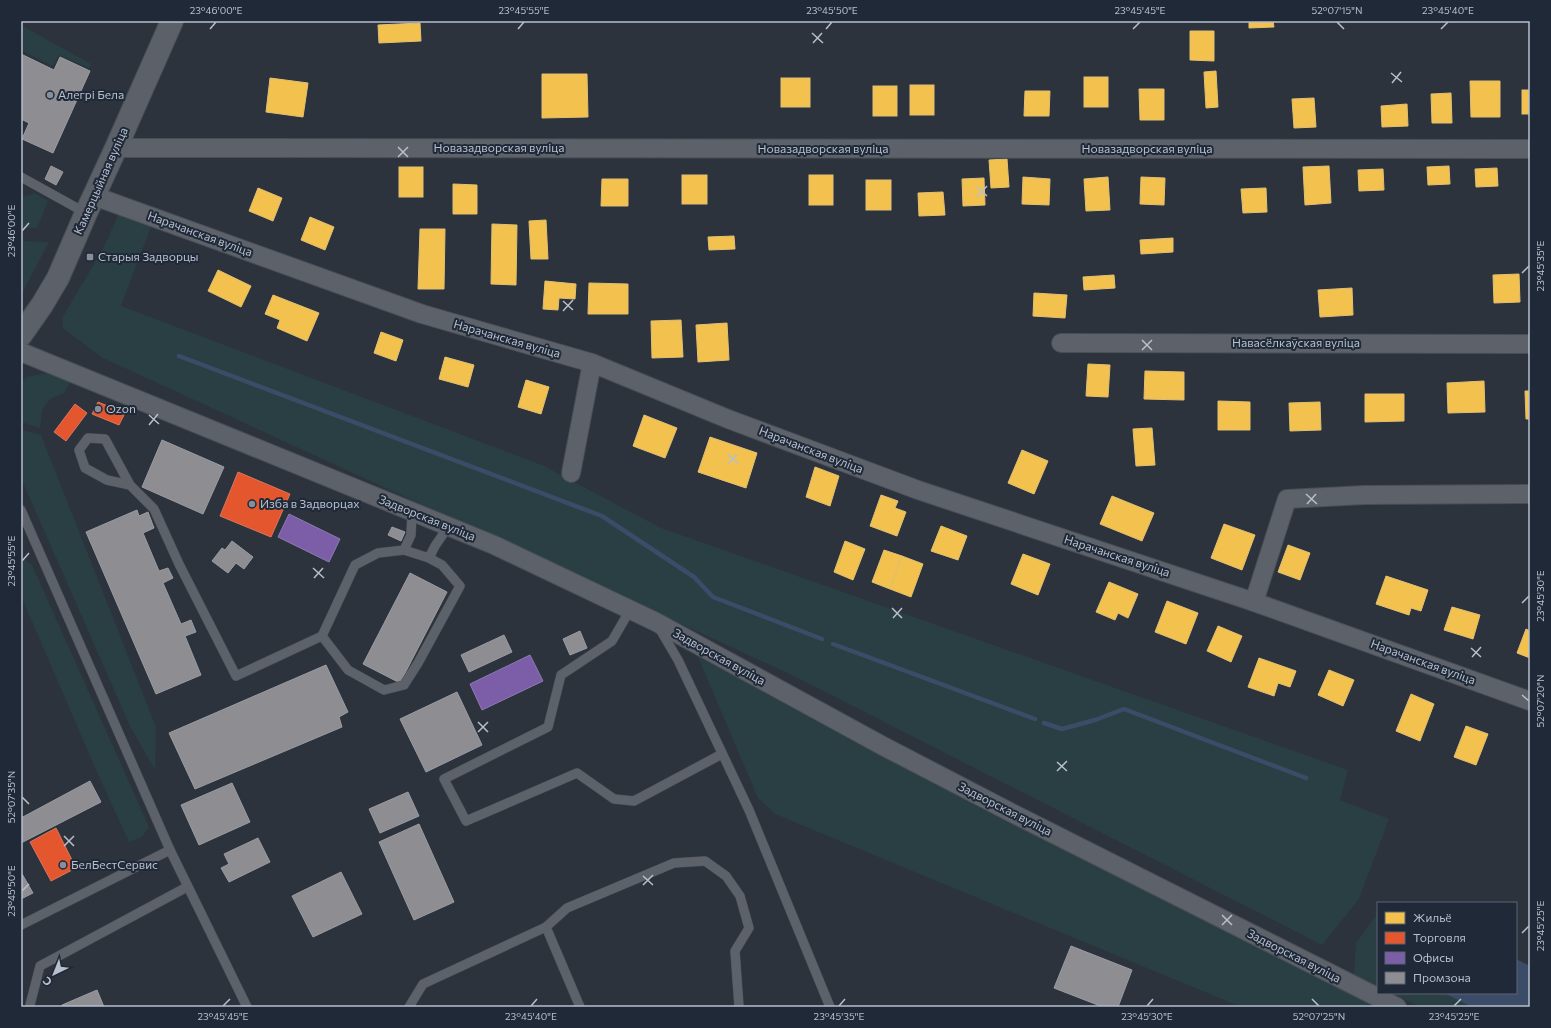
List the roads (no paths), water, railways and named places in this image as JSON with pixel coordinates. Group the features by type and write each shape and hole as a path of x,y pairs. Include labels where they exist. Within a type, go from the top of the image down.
{"main road":[{"name":"Камерцыйная вуліца","path":"21,335 42,305 58,278 172,21"}],"street":[{"name":"Новазадворская вуліца","path":"116,148 1530,149"},
{"name":"Нарачанская вуліца","path":"90,204 422,314 592,363 728,419 918,490 1254,602 1530,701"},
{"name":"Навасёлкаўская вуліца","path":"1061,343 1530,344"},
{"name":"Задворская вуліца","path":"21,352 494,546 656,622 882,746 1397,1007"},
{"path":"571,473 592,363"},
{"path":"1254,602 1287,499 1364,495 1530,494"}],"lane":[{"path":"21,177 90,204"},
{"path":"130,485 107,480 85,468 79,450 88,438 105,439 130,485 154,509 179,564 236,676 322,636 355,565 378,553 404,550 429,558 442,565 460,586 418,663 404,685 384,690 348,670 322,636"},
{"path":"21,510 24,529 170,850 247,1007"},
{"path":"404,550 411,535 412,512"},
{"path":"429,558 448,527"},
{"path":"630,610 612,641 561,675 548,727 444,779 466,822 577,773 614,799 634,801 722,754"},
{"path":"656,622 678,660 749,810 830,1007"},
{"path":"21,925 170,850"},
{"path":"409,1007 423,984 546,927 567,908 674,863 706,861 726,876 740,896 749,928 735,951 739,1007"},
{"path":"30,1005 40,966 188,887"},
{"path":"546,927 580,1007"}],"water":[{"path":"1517,960 1530,966 1530,1007 1472,1007 1446,994 1517,994"}],"waterway":[{"path":"179,356 602,516 694,577 713,597 822,639"},
{"path":"833,644 1035,719"},
{"path":"1044,723 1062,729 1095,720 1124,709 1306,778"}],"place":[{"name":"Алегрі Бела","path":"50,95"},
{"name":"Старыя Задворцы","path":"90,257"},
{"name":"Ozon","path":"98,409"},
{"name":"Изба в Задворцах","path":"252,504"},
{"name":"БелБестСервис","path":"63,865"}]}
